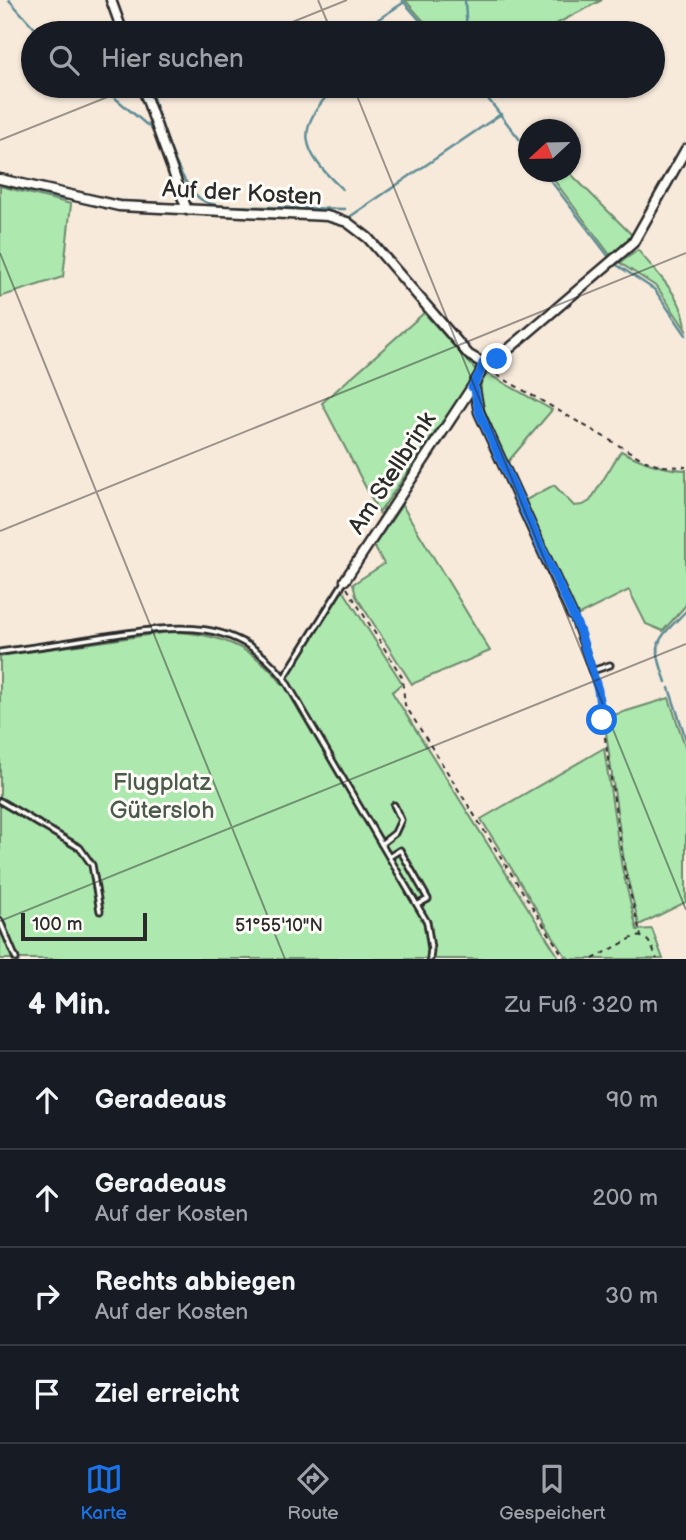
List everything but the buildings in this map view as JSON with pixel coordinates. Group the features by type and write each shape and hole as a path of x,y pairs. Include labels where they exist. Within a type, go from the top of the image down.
{"street":[{"path":"111,0 119,21"},
{"path":"146,98 187,209"},
{"path":"572,615 479,412 472,387 483,363 497,359 633,243 686,149"},
{"name":"Auf der Kosten","path":"0,179 119,206 327,216 347,222 368,238 469,355 483,363"},
{"name":"Am Stellbrink","path":"345,580 472,387"}],"lane":[{"path":"285,678 345,580"},
{"path":"572,615 592,671 610,665"},
{"path":"0,652 163,628 192,627 221,633 253,648 274,664 285,678 427,922 431,949 429,959"},
{"path":"0,801 80,848 92,864 100,911"},
{"path":"381,844 395,832 401,820 394,805"},
{"path":"388,857 400,850 428,899 417,905"},
{"path":"0,921 16,959"}],"path":[{"path":"483,363 489,371 646,461 664,466 686,467"},
{"path":"345,580 348,592 402,677 405,705 565,959"},
{"path":"592,671 598,690 624,868 641,936 647,939 657,959"},
{"path":"593,959 641,936"}],"green space":[{"path":"405,0 602,0 562,21 423,21"},
{"path":"556,182 579,182 632,235 611,256"},
{"path":"0,186 71,204 63,277 0,297"},
{"path":"638,250 676,297 685,319 686,330 657,287 620,263"},
{"path":"424,313 476,370 379,513 322,403"},
{"path":"488,374 552,410 506,464 487,422 481,401 482,378"},
{"path":"621,451 652,464 686,470 686,605 663,631 646,624 629,590 577,616 524,501 554,485 574,506 583,505 590,501"},
{"path":"402,505 490,651 412,684 356,596 353,584 384,564 374,546"},
{"name":"Flugplatz Gütersloh","path":"343,590 402,683 392,692 560,959 0,959 0,656 169,632 186,633 233,644 260,661 283,685"},
{"path":"669,698 686,749 686,902 639,925 625,868 604,718"},
{"path":"604,748 622,868 637,930 652,929 663,959 570,959 564,954 481,819"}],"waterway":[{"path":"9,0 28,21"},
{"path":"106,0 114,21"},
{"path":"402,0 420,21"},
{"path":"465,0 466,21"},
{"path":"376,21 403,3"},
{"path":"96,197 180,204 154,131 115,98"},
{"path":"142,98 145,107"},
{"path":"153,98 184,179 202,200 223,206 345,209"},
{"path":"325,98 313,115 307,139 317,162 342,189"},
{"path":"487,98 518,137"},
{"path":"351,216 501,114"},
{"path":"0,174 59,188"},
{"path":"552,182 609,257"},
{"path":"0,184 65,200"},
{"path":"617,265 655,290 686,335"},
{"path":"666,682 659,658 659,642 686,611"},
{"path":"669,688 686,739"}],"route":[{"path":"497,359 483,363 472,387 475,390 476,402 508,480 579,629 598,690 602,720"}]}
